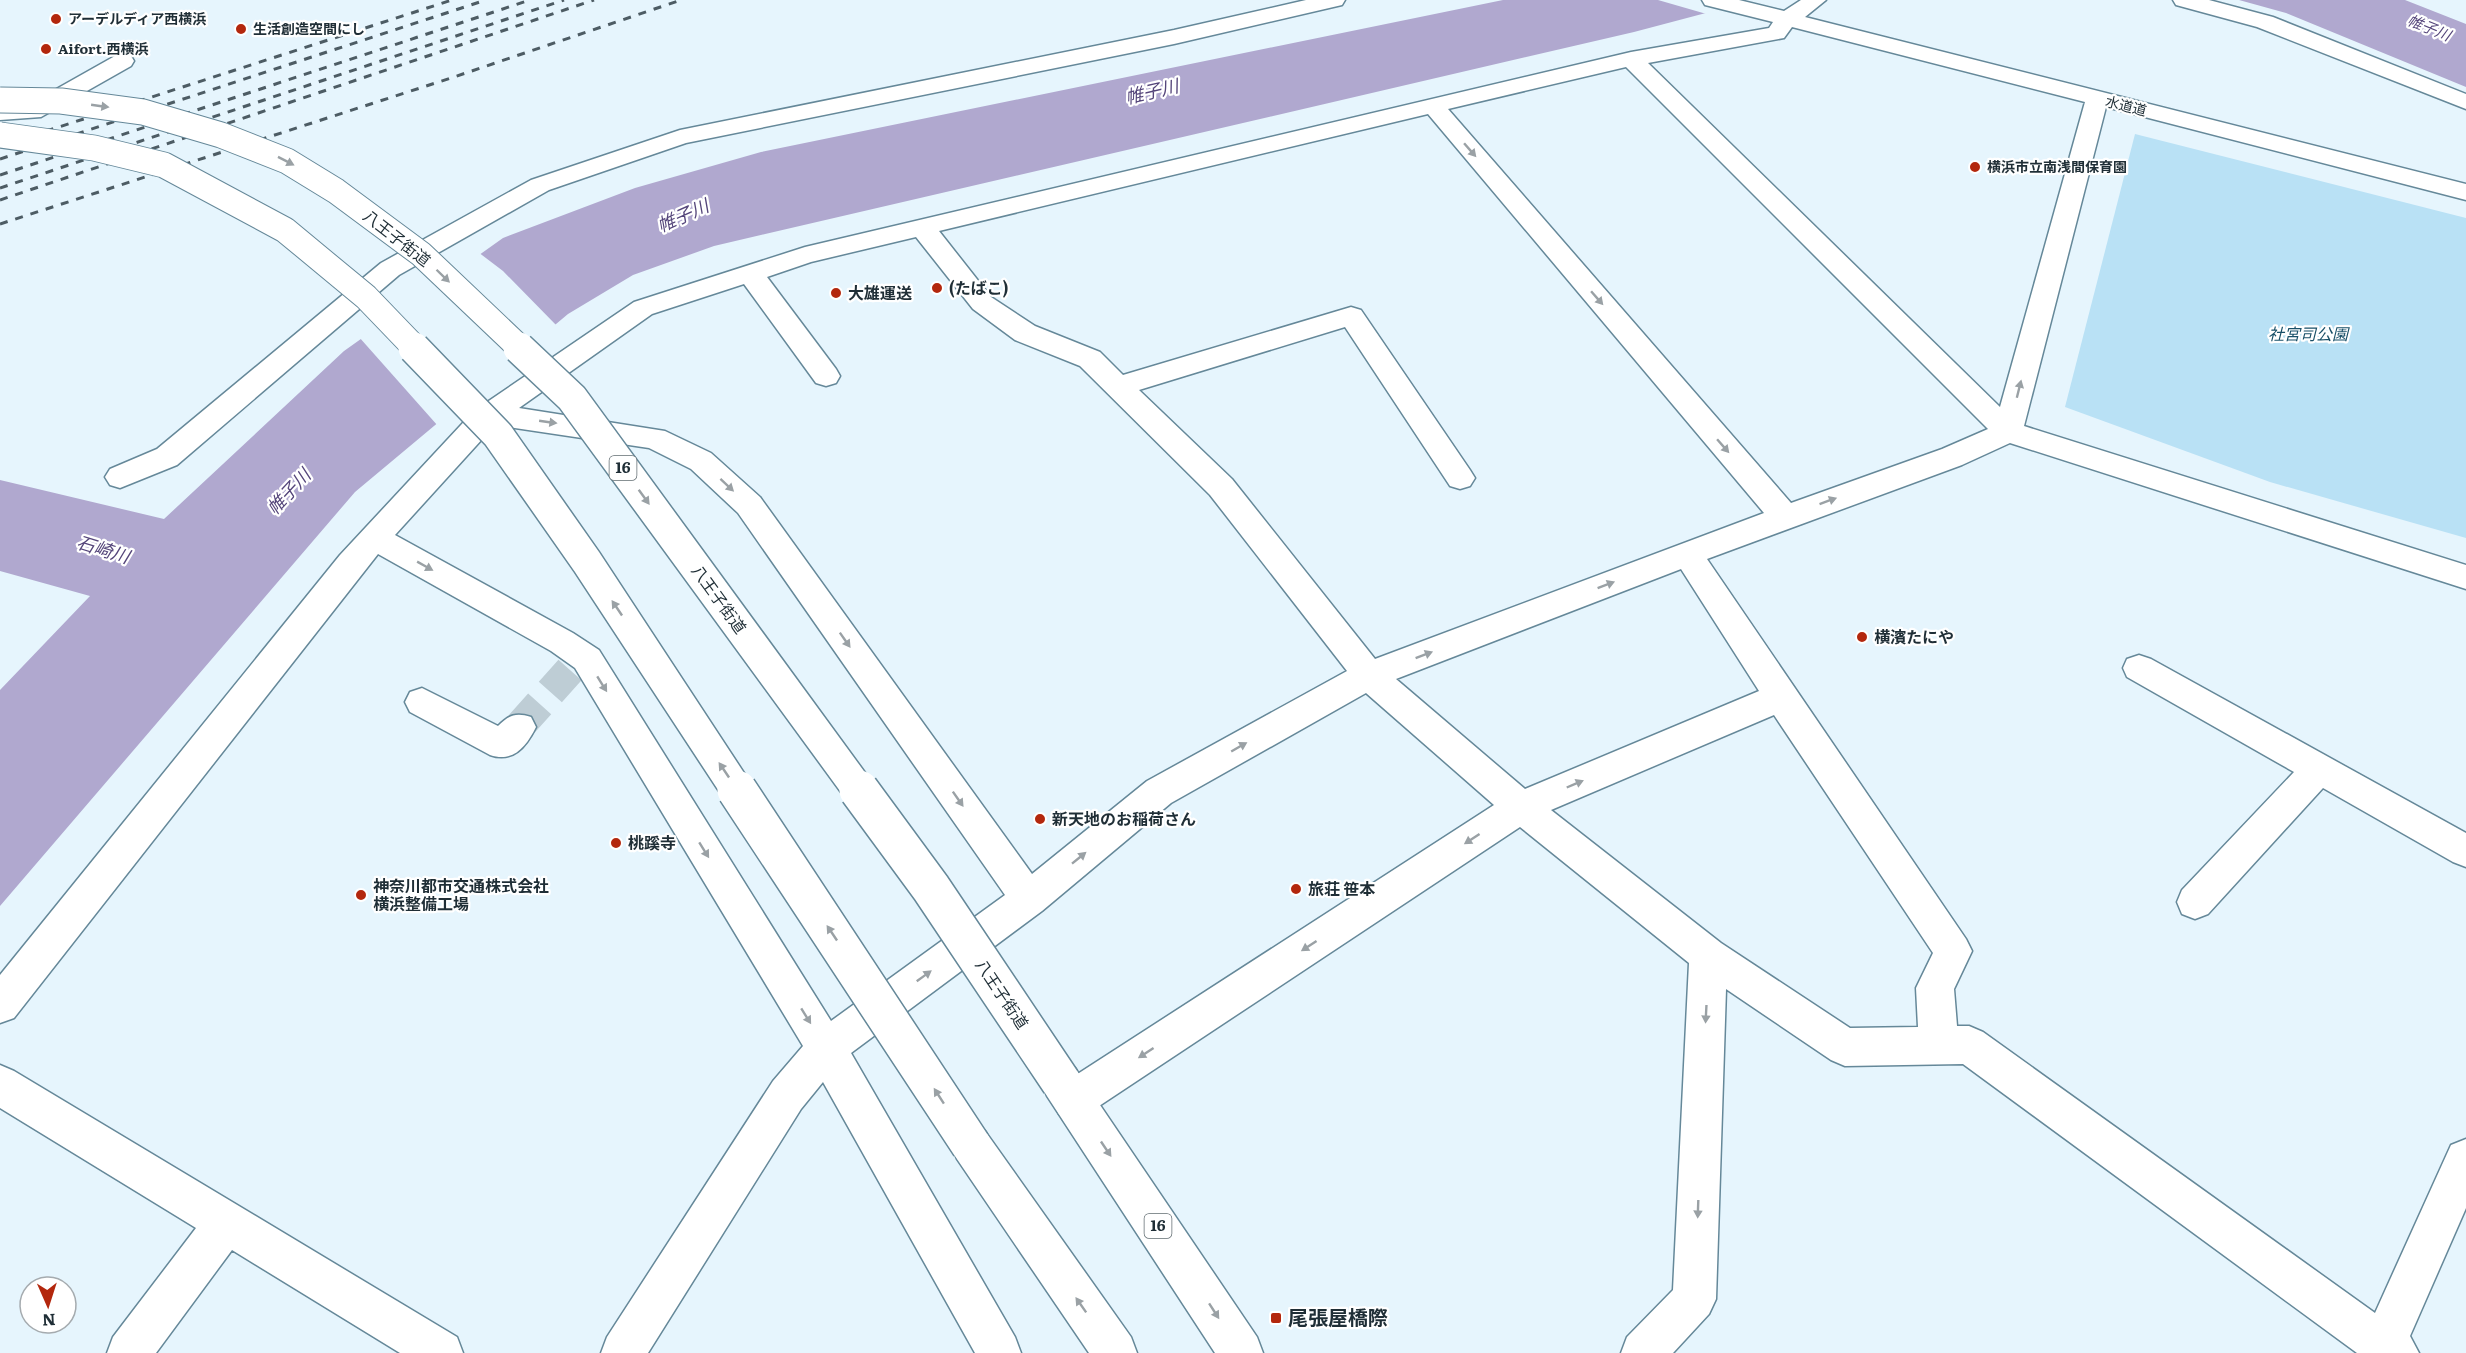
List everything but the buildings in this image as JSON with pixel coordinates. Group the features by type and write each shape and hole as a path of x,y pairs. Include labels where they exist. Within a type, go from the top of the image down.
{"main road":[{"path":"120,477 167,457 390,269 540,185 680,137 1174,37 1334,0"},
{"name":"水道道","path":"1713,0 2466,192"},
{"path":"0,1005 374,537 490,414 643,308 805,255 1631,59 1776,33 1786,20 1815,0"},
{"path":"2184,0 2265,22 2466,102"},
{"path":"1631,59 2008,432 2466,577"},
{"path":"0,113 33,112 123,61"},
{"path":"2008,432 2097,99"},
{"name":"八王子街道","path":"0,100 61,101 143,112 221,135 287,161 336,191 421,254 572,398 931,888 1241,1353"},
{"path":"1432,105 1785,517"},
{"path":"0,135 94,148 164,165 285,230 366,297 498,435 593,572 971,1145 1114,1353"},
{"path":"922,227 982,303 1024,333 1090,359 1221,487 1369,675 1521,807 1708,955 1845,1047 1969,1045 2387,1351 2466,1161"},
{"path":"750,273 826,376"},
{"path":"1118,387 1351,316 1460,478"},
{"path":"490,414 655,438 701,461 749,505 1029,899"},
{"path":"623,1353 787,1095 826,1048 1029,899 1159,792 1369,675 1785,517 1952,457 2008,432"},
{"path":"374,537 562,642 826,1048 999,1353"},
{"path":"1688,554 1781,697 1953,951 1935,988 1939,1045"},
{"path":"2139,668 2466,851"},
{"path":"1067,1091 1521,807 1781,697"},
{"path":"422,702 502,745 519,727"},
{"path":"2195,902 2319,769"},
{"path":"1643,1353 1694,1299 1708,955"},
{"path":"0,1085 441,1353"},
{"path":"129,1353 226,1222"}],"green space":[{"name":"社宮司公園","path":"2135,134 2466,218 2466,538 2270,482 2065,407"}],"water":[{"path":"1503,0 1755,0 1634,32 714,246 633,275 568,314 355,492 0,906 0,690 90,596 0,571 0,480 164,519 344,351 503,238 635,188 761,152"},
{"name":"帷子川","path":"2239,0 2405,0 2466,24 2466,87 2286,13"}],"pier":[{"path":"1658,0 1758,0 1756,3 1710,15"},
{"path":"478,252 503,271 557,326 438,426 359,337"}],"tunnel":[{"path":"519,727 570,670"}],"railway":[{"path":"0,146 452,0"},
{"path":"0,159 486,0"},
{"path":"0,175 530,0"},
{"path":"0,188 564,0"},
{"path":"0,200 594,0"},
{"path":"0,224 454,77 681,0"}],"place":[{"name":"アーデルディア西横浜","path":"56,19"},
{"name":"生活創造空間にし","path":"241,29"},
{"name":"Aifort.西横浜","path":"46,49"},
{"name":"横浜市立南浅間保育園","path":"1975,167"},
{"name":"(たばこ)","path":"937,288"},
{"name":"大雄運送","path":"836,293"},
{"name":"横濱たにや","path":"1862,637"},
{"name":"新天地のお稲荷さん","path":"1040,819"},
{"name":"桃蹊寺","path":"616,843"},
{"name":"旅荘 笹本","path":"1296,889"},
{"name":"神奈川都市交通株式会社 横浜整備工場","path":"361,895"},
{"name":"尾張屋橋際","path":"1276,1318"}],"water label":[{"name":"石崎川","path":"103,550"}]}
